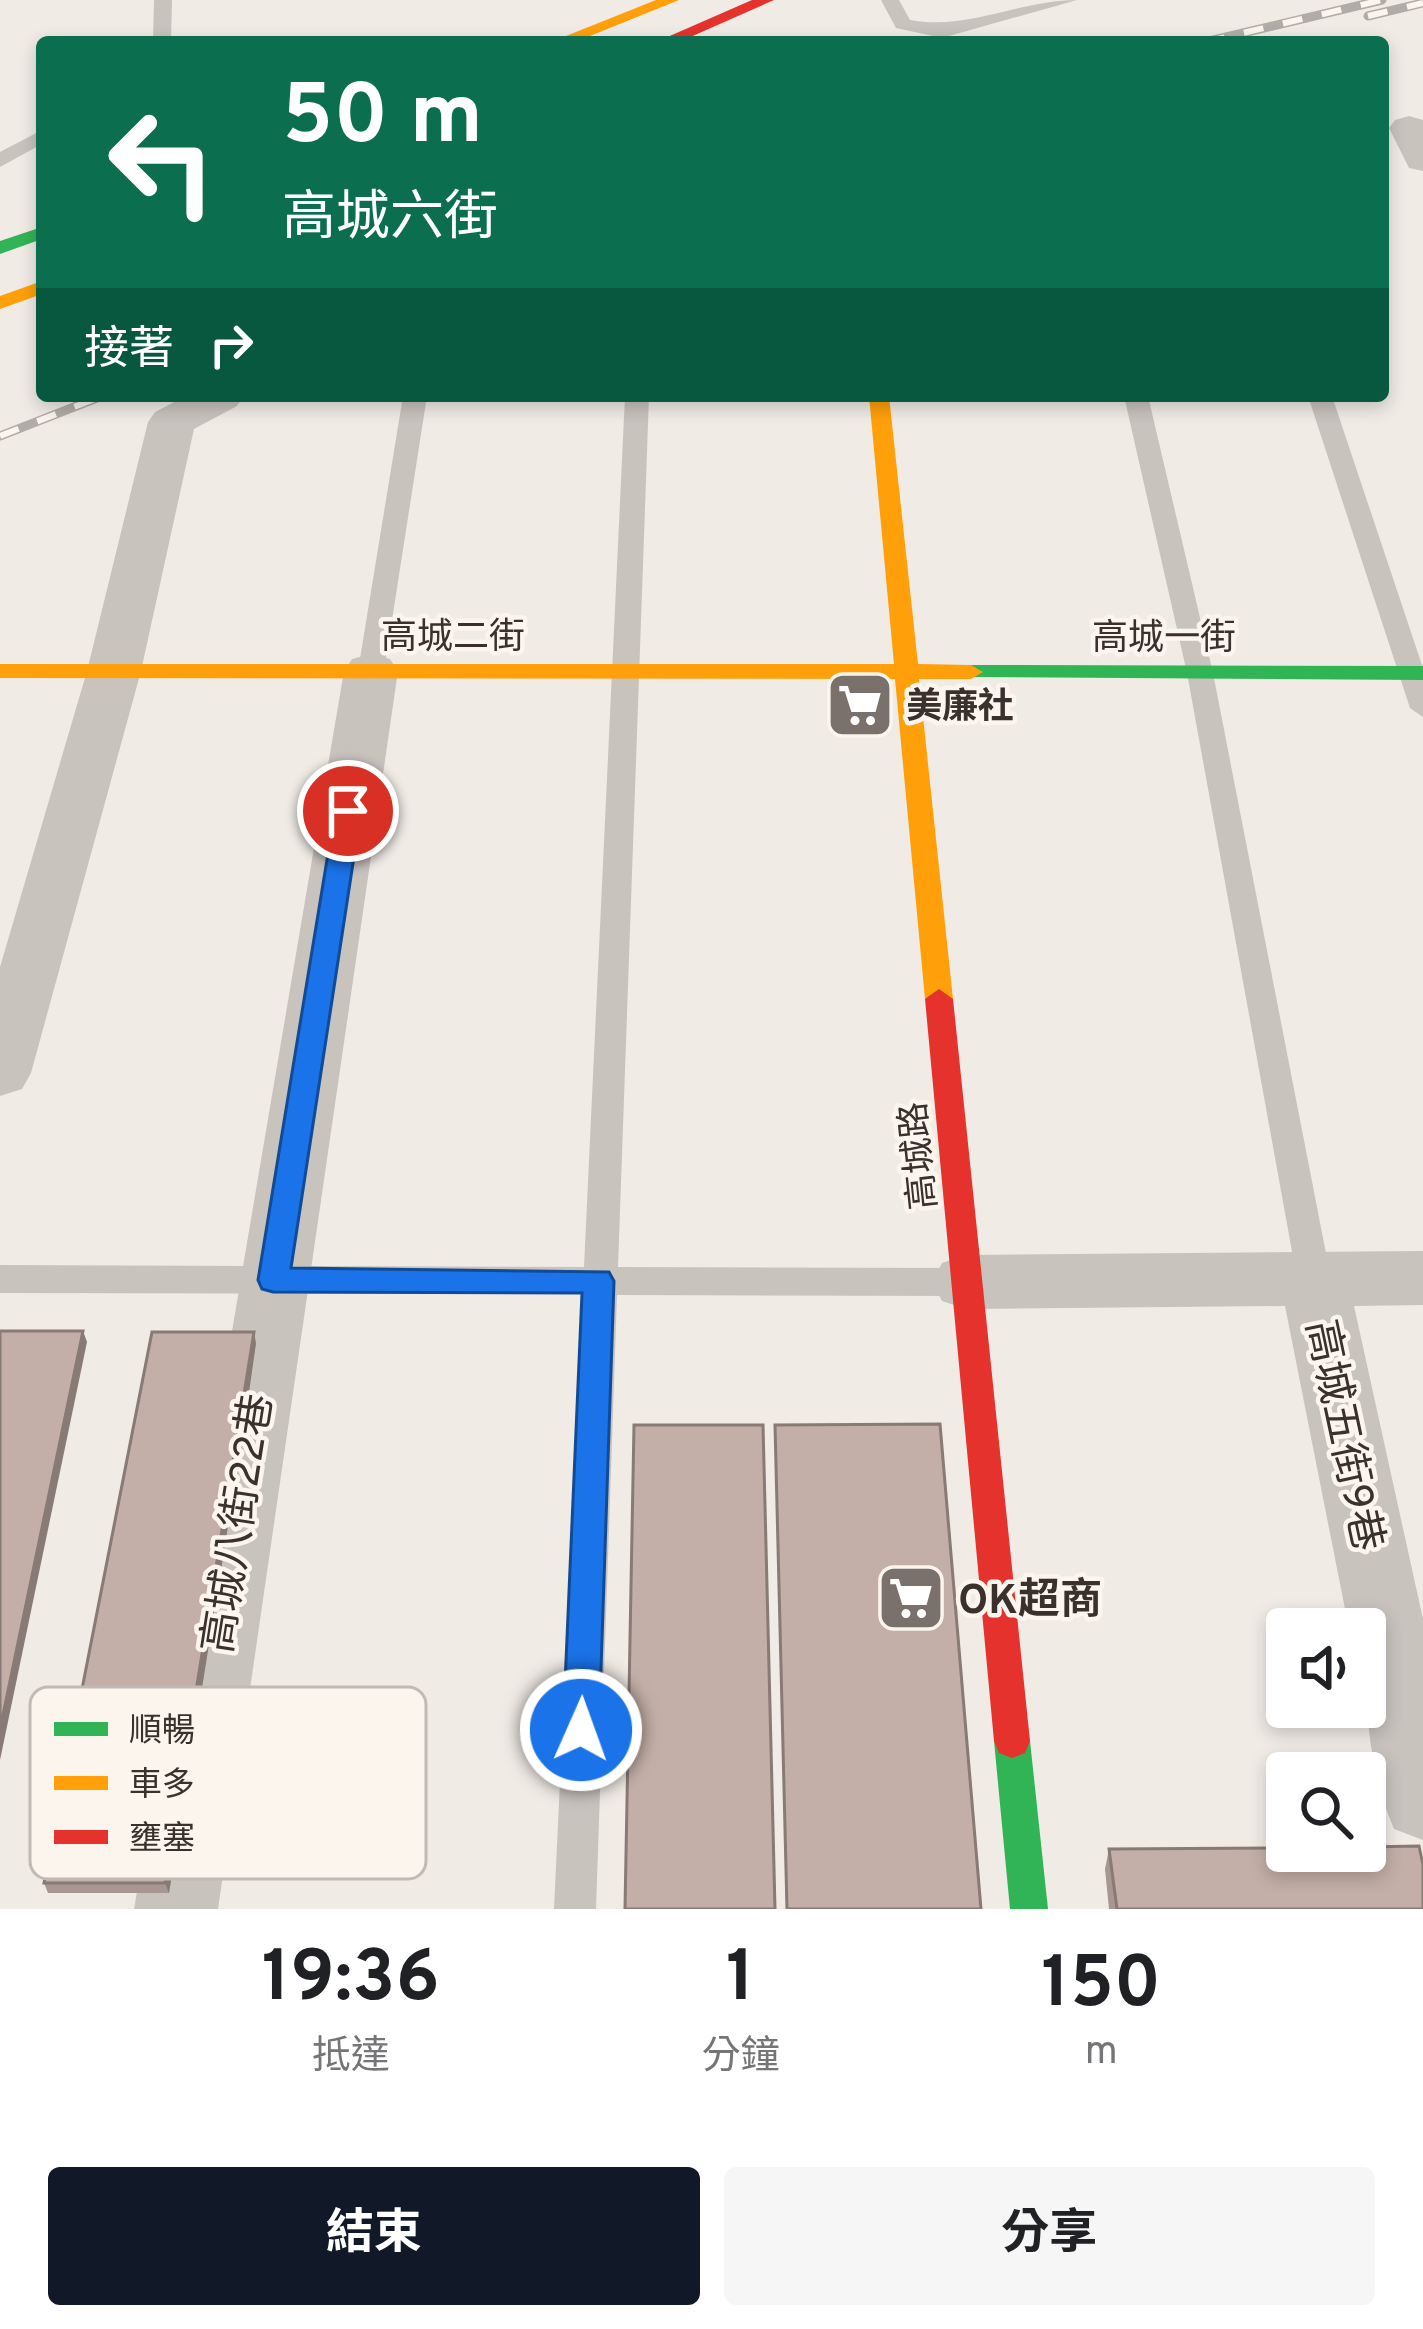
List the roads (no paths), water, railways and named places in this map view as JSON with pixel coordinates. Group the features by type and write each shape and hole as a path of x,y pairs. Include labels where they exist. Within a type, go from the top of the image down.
{"street":[{"path":"575,36 671,0"},
{"path":"679,36 766,0"},
{"path":"0,248 36,234"},
{"path":"0,303 36,289"},
{"path":"0,1073 114,671 172,422 210,402"},
{"name":"高城路","path":"879,402 1029,1909"},
{"name":"高城二街","path":"0,670 906,672"},
{"name":"高城八街22巷","path":"210,1687 371,670"},
{"name":"高城一街","path":"906,672 1416,673"},
{"path":"966,1282 1423,1278"},
{"name":"高城五街9巷","path":"1314,1279 1423,1802"},
{"name":"高城八街22巷","path":"176,1909 181,1879"}],"lane":[{"path":"162,36 163,0"},
{"path":"890,0 903,24 943,32 1068,0"},
{"path":"0,161 36,140"},
{"path":"371,670 414,402"},
{"path":"575,1909 637,402"},
{"path":"1137,402 1200,673 1314,1279"},
{"path":"1322,402 1416,673 1423,708"},
{"path":"0,1279 966,1282"}],"railway":[{"path":"1230,36 1382,0"},
{"path":"1368,16 1423,3"},
{"path":"0,436 87,402"}],"place":[{"name":"美廉社","path":"860,705"},
{"name":"OK超商","path":"911,1598"}]}
